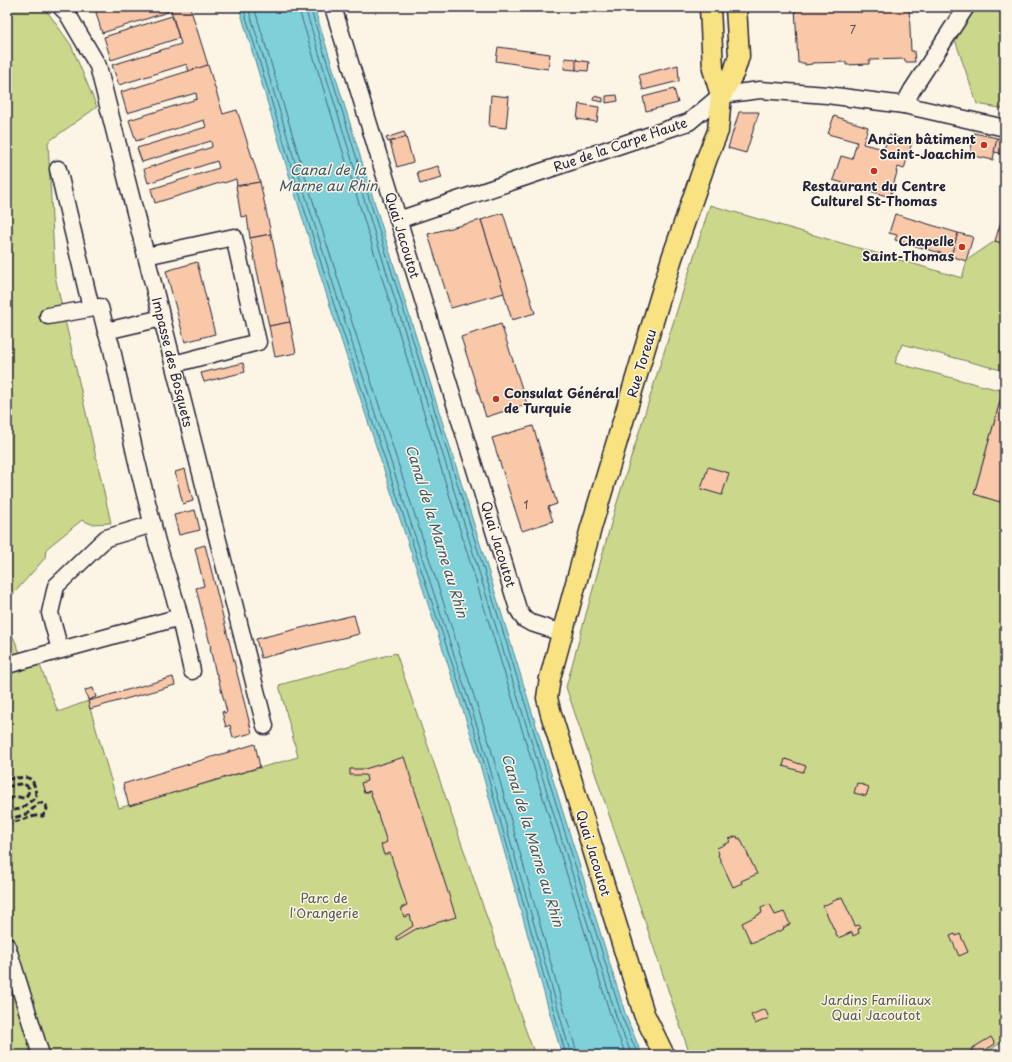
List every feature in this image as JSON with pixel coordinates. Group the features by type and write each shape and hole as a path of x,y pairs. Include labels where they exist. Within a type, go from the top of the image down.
{"main road":[{"path":"710,7 713,69 721,95"},
{"path":"721,95 734,72 738,56 736,7"},
{"name":"Rue Toreau","path":"562,633 591,528 672,258 718,131 721,95"},
{"name":"Quai Jacoutot","path":"562,633 550,678 547,698 644,1014 664,1055"}],"street":[{"name":"Impasse des Bosquets","path":"61,7 67,13 98,66 265,726"},
{"name":"Quai Jacoutot","path":"333,7 518,608 524,619 562,633"},
{"path":"904,105 912,90 966,7"},
{"path":"721,95 760,90 827,95 904,105 1005,128"},
{"name":"Rue de la Carpe Haute","path":"398,220 689,122 721,95"},
{"path":"58,169 91,308"},
{"path":"146,256 234,237 258,342 174,364"},
{"path":"48,316 100,307 111,345 136,458 153,524 180,617 192,671"},
{"path":"106,331 162,318"},
{"path":"60,650 50,613 56,586 106,538 153,524"},
{"path":"7,665 180,617"},
{"path":"7,946 41,1055"}],"green space":[{"path":"7,7 41,7 49,14 71,45 97,107 48,142 55,276 111,523 91,524 82,520 46,549 45,558 7,601"},
{"path":"975,7 1005,7 1005,109 977,104 955,40"},
{"name":"Jardins Familiaux Quai Jacoutot","path":"710,205 962,278 967,260 995,241 1005,244 1005,351 1000,353 1004,364 1001,370 902,344 895,363 1003,391 974,494 1000,501 1005,485 1005,1040 983,1055 690,1055 566,687 615,509"},
{"name":"Parc de l'Orangerie","path":"7,623 26,666 39,663 58,712 88,701 119,808 298,757 279,685 396,653 535,1055 7,1055"}],"water":[{"name":"Canal de la Marne au Rhin","path":"239,7 314,7 626,1016 642,1055 562,1055 475,747 332,312"}],"building":[{"path":"102,7 170,7 171,11 102,33 95,9"},
{"path":"170,7 190,7 208,65 189,72 187,64 119,85 112,65 181,44"},
{"path":"795,7 909,7 911,51 914,51 915,62 905,62 905,59 869,60 869,64 846,65 846,62 812,63 805,65 805,63 798,63"},
{"path":"172,16 179,38 111,60 104,37"},
{"path":"498,47 550,54 548,69 496,61"},
{"path":"565,58 577,59 576,70 564,69"},
{"path":"576,60 589,62 588,71 576,70"},
{"path":"208,65 223,114 237,110 260,182 237,186 236,179 155,203 151,189 219,168 217,161 148,183 144,169 212,147 211,141 142,162 137,148 206,127 204,120 136,141 129,120 197,99 196,93 127,113 121,92"},
{"path":"678,65 679,81 643,90 639,75"},
{"path":"674,89 678,103 646,111 643,97"},
{"path":"491,95 509,97 506,128 489,126"},
{"path":"617,95 618,101 606,103 606,96"},
{"path":"594,96 603,98 603,102 593,100"},
{"path":"579,104 599,107 597,122 577,119"},
{"path":"739,112 759,112 746,153 728,148"},
{"path":"834,116 868,127 863,144 884,149 889,135 912,142 904,169 898,167 896,172 890,197 833,180 841,156 852,159 857,142 828,134"},
{"path":"404,132 406,137 388,142 386,138"},
{"name":"Ancien bâtiment Saint-Joachim","path":"974,133 997,138 993,160 970,155"},
{"path":"406,137 413,162 397,167 390,142"},
{"path":"997,138 1005,140 1005,154 994,152"},
{"path":"438,166 442,178 420,184 417,172"},
{"path":"260,182 271,234 250,238 247,216 241,217 236,186"},
{"path":"503,213 535,313 512,320 481,220"},
{"path":"895,214 958,233 951,256 895,240 897,235 889,233"},
{"path":"1002,218 1005,219 1005,244 995,241"},
{"path":"481,220 504,293 451,308 428,234"},
{"name":"Chapelle Saint-Thomas","path":"958,233 973,237 966,261 951,256"},
{"path":"271,234 290,322 269,326 250,238"},
{"path":"197,262 215,334 185,342 166,271"},
{"path":"290,322 296,353 275,357 269,326"},
{"path":"501,324 527,404 486,417 461,337"},
{"path":"1005,351 1005,371 1001,370 1004,364 1000,352"},
{"path":"243,363 245,372 204,382 201,373"},
{"path":"1003,391 1005,392 1005,485 1000,502 974,494"},
{"path":"533,426 557,504 548,507 553,521 522,531 492,438"},
{"path":"708,467 729,473 722,495 701,489"},
{"path":"185,469 193,501 183,504 175,472"},
{"path":"195,510 200,530 179,535 174,515"},
{"path":"205,545 252,733 233,738 230,725 226,727 222,712 227,712 216,674 196,588 204,586 195,548"},
{"path":"354,615 359,634 261,658 256,639"},
{"path":"173,677 175,685 90,709 88,701"},
{"path":"93,688 96,697 88,700 85,690"},
{"path":"255,744 260,767 129,806 123,784"},
{"path":"404,757 456,917 416,929 397,940 396,937 413,926 410,915 404,917 401,908 407,905 390,853 384,855 381,845 387,842 370,791 364,793 361,783 367,781 366,775 350,775 350,769 365,769"},
{"path":"785,759 806,766 803,772 783,766"},
{"path":"857,783 869,787 866,796 854,793"},
{"path":"737,836 738,839 740,838 757,874 741,881 742,883 733,887 718,855 717,848 730,842 729,839"},
{"path":"842,897 855,926 859,925 861,928 858,929 859,933 853,936 852,932 838,938 823,906"},
{"path":"770,904 775,915 784,912 790,924 783,928 784,929 751,943 742,923 762,913 761,908"},
{"path":"955,934 956,936 960,934 968,952 959,956 950,936"},
{"path":"765,1009 769,1018 755,1024 751,1015"},
{"path":"991,1037 995,1044 975,1055 971,1049"}],"railway":[{"path":"7,779 24,777 31,779 35,788 36,796 20,809 11,809 9,804 11,798 24,798 28,794 29,788 22,784 7,787"},
{"path":"7,815 13,818 27,814 39,803 46,805 47,809 43,816 35,816 11,823 7,822"}],"place":[{"name":"Ancien bâtiment Saint-Joachim","path":"984,145"},
{"name":"Restaurant du Centre Culturel St-Thomas","path":"874,171"},
{"name":"Chapelle Saint-Thomas","path":"962,247"},
{"name":"Consulat Général de Turquie","path":"496,399"}]}
